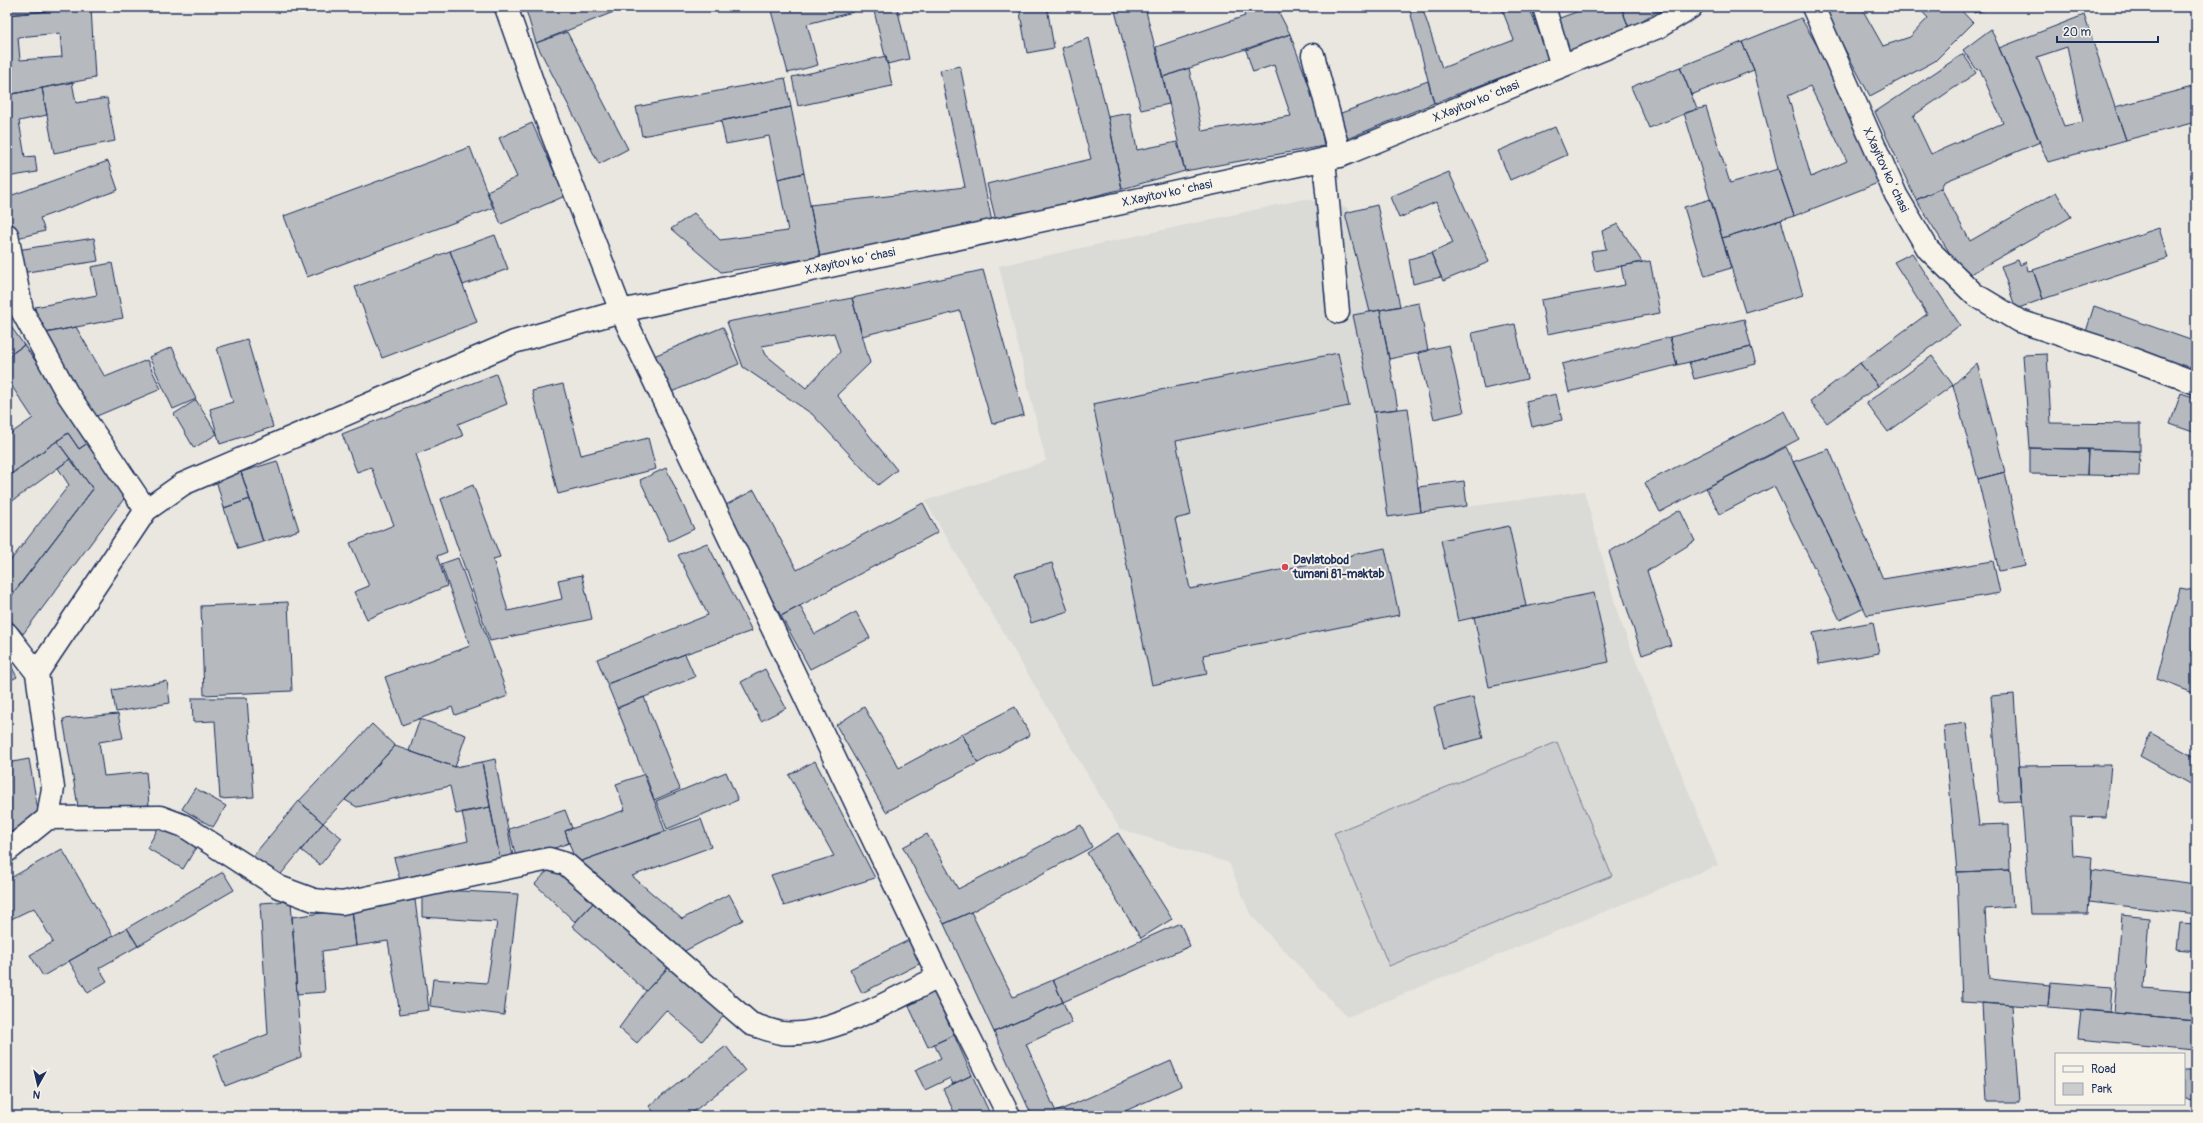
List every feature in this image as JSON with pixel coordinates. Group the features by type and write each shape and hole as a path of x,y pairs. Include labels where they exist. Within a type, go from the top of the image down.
{"street":[{"path":"506,7 534,87 621,311 940,977 1009,1116"},
{"path":"1544,7 1562,66"},
{"name":"X.Xayitov koʻchasi","path":"146,510 183,484 514,342 621,311 1332,158 1658,27 1691,7"},
{"name":"X.Xayitov koʻchasi","path":"1813,7 1896,195 1928,249 1974,294 2019,321 2111,351 2196,384"},
{"path":"1313,55 1332,158 1338,312"},
{"path":"7,235 22,311 67,393 146,510 37,673"},
{"path":"7,634 37,673 53,788 48,818"},
{"path":"7,851 48,818 160,817 184,826 279,887 314,900 342,904 549,859 566,864 751,1024 781,1033 809,1032 841,1024 940,977"}],"shaded area":[{"name":"Davlatobod tumani 81-maktab","path":"1304,199 1347,207 1375,312 1357,316 1400,516 1584,491 1619,618 1718,865 1347,1017 1250,914 1229,863 1120,829 925,501 1046,461 999,266"}],"green space":[{"path":"1557,742 1612,876 1389,966 1334,833"}],"building":[{"path":"7,7 91,7 7,15"},
{"path":"91,7 95,78 7,95 7,15","holes":["60,33 62,57 20,60 18,37"]},
{"path":"525,7 626,7 536,43"},
{"path":"770,7 852,7 853,12 807,24 818,65 788,73"},
{"path":"873,7 897,7 909,59 887,64"},
{"path":"1019,7 1047,7 1054,48 1027,53"},
{"path":"1114,7 1145,7 1169,104 1141,110"},
{"path":"1241,7 1276,7 1290,34 1163,77 1156,47 1245,16"},
{"path":"1409,7 1422,7 1442,68 1514,40 1501,7 1529,7 1549,59 1434,103"},
{"path":"1590,7 1621,7 1629,28 1568,51 1557,19"},
{"path":"1621,7 1665,7 1629,28"},
{"path":"1822,7 1861,7 1883,46 1910,37 1928,18 1918,7 1958,7 1973,23 1935,61 1870,96"},
{"path":"1972,7 1995,7 1974,13"},
{"path":"2084,15 2126,140 2048,162 1999,48","holes":["2067,47 2083,122 2064,126 2037,57"]},
{"path":"1801,18 1844,92 1883,181 1794,216 1778,169 1754,70 1742,42","holes":["1810,86 1847,161 1811,177 1788,96"]},
{"path":"1991,29 2040,142 1944,182 1941,188 1916,200 1875,112 1963,54 1976,73 1913,116 1931,154 2003,123 1980,69 1977,70 1963,50"},
{"path":"567,32 628,149 599,164 536,43"},
{"path":"1290,34 1318,110 1324,146 1185,171 1163,77 1189,68 1202,131 1291,116 1274,65 1253,72 1246,50"},
{"path":"1089,38 1108,117 1122,189 996,221 987,184 1091,159 1062,48"},
{"path":"1742,42 1754,70 1691,95 1680,67"},
{"path":"886,56 892,86 798,106 792,77"},
{"path":"960,66 992,222 820,257 810,205 965,187 940,70"},
{"path":"1680,67 1697,109 1649,128 1631,87"},
{"path":"785,78 791,107 642,136 636,107"},
{"path":"1428,81 1434,103 1342,141 1333,116"},
{"path":"72,82 76,103 107,98 115,141 54,153 42,88"},
{"path":"2196,86 2196,122 2126,140 2115,107"},
{"path":"42,88 47,115 19,121 25,157 35,156 37,172 7,177 7,95"},
{"path":"791,107 804,173 778,179 769,136 726,144 721,121"},
{"path":"1706,107 1730,183 1778,169 1794,216 1722,238 1684,113"},
{"path":"1130,113 1137,150 1177,142 1185,171 1122,189 1108,117"},
{"path":"532,123 565,196 501,224 487,191 517,177 499,138"},
{"path":"1555,127 1567,155 1510,180 1498,151"},
{"path":"470,147 493,208 307,277 284,216"},
{"path":"108,161 118,190 40,218 45,231 13,239 7,211 7,197"},
{"path":"1449,172 1489,262 1443,281 1431,253 1453,243 1436,202 1399,218 1390,197"},
{"path":"804,173 820,257 721,272 671,229 694,213 720,240 788,231 778,179"},
{"path":"1941,188 1970,241 2056,192 2071,217 1965,277 1916,200"},
{"path":"1711,199 1731,268 1705,276 1684,207"},
{"path":"1377,205 1400,306 1370,312 1345,213"},
{"path":"1781,220 1803,295 1745,312 1722,238"},
{"path":"1618,224 1642,262 1595,271 1591,251 1606,249 1602,231"},
{"path":"2159,228 2168,258 2043,299 2033,270"},
{"path":"495,235 508,269 463,285 450,251"},
{"path":"94,238 98,261 21,273 17,250"},
{"path":"450,251 477,322 382,358 355,287"},
{"path":"1431,253 1441,277 1413,284 1409,259"},
{"path":"1912,253 1960,325 1878,386 1860,363 1927,314 1894,262"},
{"path":"2018,260 2020,265 2026,262 2028,271 2033,270 2043,299 2016,309 2001,266"},
{"path":"1650,261 1660,313 1547,334 1541,300 1625,285 1621,266"},
{"path":"112,263 123,318 40,334 35,307 97,295 91,267"},
{"path":"983,270 1024,415 992,424 960,311 862,336 852,298"},
{"path":"852,298 870,363 837,395 897,470 878,485 812,414 743,367 727,322","holes":["834,333 840,352 806,388 766,355 762,346"]},
{"path":"1419,303 1428,351 1389,359 1380,310"},
{"path":"2094,306 2196,342 2196,377 2085,335"},
{"path":"1380,310 1398,409 1374,412 1353,315"},
{"path":"1744,319 1751,347 1677,365 1670,337"},
{"path":"7,321 24,345 7,357"},
{"path":"1515,324 1527,379 1484,389 1472,333"},
{"path":"76,327 105,377 147,360 161,389 92,418 40,334"},
{"path":"723,327 739,364 664,395 649,358"},
{"path":"1670,337 1677,365 1569,392 1562,364"},
{"path":"247,339 273,427 220,444 210,409 233,402 217,348"},
{"path":"24,345 92,440 79,449 68,433 7,477 7,436 33,418 7,379 7,357"},
{"path":"1449,345 1464,412 1434,419 1418,352"},
{"path":"172,347 196,399 173,409 149,357"},
{"path":"1751,347 1756,364 1694,379 1689,362"},
{"path":"1338,353 1349,406 1176,441 1191,515 1175,519 1190,589 1385,548 1399,615 1203,655 1207,674 1152,685 1093,404"},
{"path":"2047,354 2051,423 2140,424 2140,451 2030,448 2023,355"},
{"path":"1932,356 1953,385 1888,432 1866,403"},
{"path":"1860,363 1878,386 1827,423 1810,401"},
{"path":"1977,363 2005,472 1978,479 1953,385"},
{"path":"496,374 507,404 458,424 463,436 416,454 447,552 437,556 447,586 367,619 354,592 369,586 350,543 394,525 371,467 357,472 342,434"},
{"path":"563,384 581,455 648,438 656,469 558,494 532,391"},
{"path":"2181,393 2196,398 2196,433 2170,424"},
{"path":"1556,394 1562,420 1532,427 1526,401"},
{"path":"196,400 217,434 194,448 174,414"},
{"path":"1408,408 1421,512 1388,517 1374,412"},
{"path":"1785,411 1799,439 1660,512 1645,483"},
{"path":"68,433 79,449 92,440 129,492 23,634 7,616 7,602 93,489 57,441"},
{"path":"57,441 70,459 7,505 7,477"},
{"path":"1786,447 1864,608 1840,620 1774,486 1720,514 1706,488"},
{"path":"2030,448 2088,449 2087,475 2030,474"},
{"path":"1829,449 1883,579 1993,561 2000,593 1867,615 1793,462"},
{"path":"2088,449 2140,451 2139,476 2087,475"},
{"path":"70,459 93,489 14,592 7,587 7,565 69,485 58,468"},
{"path":"277,461 299,530 263,542 241,472"},
{"path":"666,468 694,529 669,541 640,480"},
{"path":"241,472 250,499 224,508 216,480"},
{"path":"2005,472 2025,566 1999,571 1978,479"},
{"path":"1464,481 1467,506 1421,512 1418,487"},
{"path":"473,485 500,557 493,559 508,611 562,599 558,580 582,575 592,619 490,641 441,499"},
{"path":"754,490 797,570 923,503 938,532 781,616 722,507"},
{"path":"250,499 263,542 238,549 224,508"},
{"path":"1680,510 1695,541 1647,571 1671,645 1642,655 1609,552"},
{"path":"1509,526 1526,606 1458,621 1441,540"},
{"path":"707,543 752,631 685,654 607,684 597,659 708,615 678,555"},
{"path":"458,558 508,696 455,715 452,707 402,725 385,677 470,646 441,564"},
{"path":"1052,563 1068,611 1031,623 1015,574"},
{"path":"2180,588 2196,591 2196,627 2191,656 2196,658 2196,694 2157,679"},
{"path":"1594,593 1609,662 1489,687 1474,617"},
{"path":"288,602 292,691 204,695 201,606"},
{"path":"800,606 815,634 856,612 870,638 810,669 781,616"},
{"path":"1873,622 1879,653 1819,664 1813,633"},
{"path":"685,654 695,677 617,708 607,684"},
{"path":"7,658 17,677 7,682"},
{"path":"765,669 786,708 761,721 741,682"},
{"path":"167,681 170,703 116,712 112,690"},
{"path":"2014,694 2021,801 1999,802 1991,696"},
{"path":"644,697 680,789 654,800 617,708"},
{"path":"1473,697 1483,738 1444,748 1434,707"},
{"path":"192,698 247,698 254,797 220,799 215,721 193,722"},
{"path":"864,707 899,768 962,734 978,763 886,812 836,725"},
{"path":"1015,707 1030,735 978,763 962,734"},
{"path":"118,714 123,738 99,742 104,776 146,772 149,805 79,812 63,719"},
{"path":"420,719 466,735 455,767 409,751"},
{"path":"1966,723 1979,825 2009,824 2010,870 1957,872 1944,726"},
{"path":"372,724 395,746 323,823 299,801"},
{"path":"2151,733 2196,758 2196,787 2140,756"},
{"path":"395,746 455,767 482,762 490,807 456,814 450,786 357,807 345,800"},
{"path":"29,759 39,816 7,835 7,786 9,785 7,763"},
{"path":"495,759 514,862 501,864 482,762"},
{"path":"815,761 875,878 784,906 771,875 834,856 789,775"},
{"path":"2111,765 2106,818 2071,817 2073,855 2092,857 2088,914 2030,914 2019,766"},
{"path":"726,772 738,800 667,829 656,801"},
{"path":"645,774 665,831 576,863 565,831 625,810 616,784"},
{"path":"195,788 226,806 213,827 182,809"},
{"path":"299,801 323,823 277,879 252,857"},
{"path":"490,807 500,859 401,884 394,858 468,841 462,812"},
{"path":"565,810 572,828 565,831 569,843 517,861 509,829"},
{"path":"701,819 711,847 632,876 682,919 729,894 743,920 677,955 576,863"},
{"path":"323,823 342,838 320,865 301,850"},
{"path":"160,825 197,846 183,869 147,848"},
{"path":"1081,825 1092,847 971,912 944,924 903,847 927,834 958,889"},
{"path":"1118,833 1172,919 1141,938 1087,853"},
{"path":"62,849 113,936 43,976 30,955 53,942 34,908 7,921 7,880"},
{"path":"553,865 594,902 575,922 535,884"},
{"path":"2010,870 2013,907 1985,909 1989,979 2050,985 2048,1007 1962,1002 1957,872"},
{"path":"2091,870 2196,884 2196,914 2089,902"},
{"path":"223,872 234,890 138,946 127,928"},
{"path":"422,889 518,894 504,1015 430,1006 433,979 487,983 497,922 422,917"},
{"path":"415,900 429,1010 400,1014 388,941 356,946 352,909"},
{"path":"291,901 301,1057 225,1086 214,1055 268,1034 260,903"},
{"path":"594,902 668,967 646,991 572,926"},
{"path":"352,909 356,946 322,951 325,992 297,994 292,917"},
{"path":"971,912 1013,997 1053,980 1063,1002 994,1032 944,924"},
{"path":"2122,915 2149,918 2144,988 2196,992 2196,1020 2114,1013"},
{"path":"1180,923 1190,946 1063,1002 1053,980"},
{"path":"2180,923 2196,924 2196,951 2177,949"},
{"path":"127,928 138,946 99,968 107,981 88,993 69,961"},
{"path":"909,940 921,963 862,993 850,969"},
{"path":"671,965 727,1012 702,1041 666,1010 637,1043 619,1028 646,991"},
{"path":"2050,982 2112,987 2110,1012 2048,1007"},
{"path":"932,988 954,1035 928,1047 906,1000"},
{"path":"1063,1002 1072,1023 1026,1044 1056,1112 1171,1061 1181,1086 1114,1116 1032,1116 994,1032"},
{"path":"1982,1003 2012,1005 2019,1102 1987,1102"},
{"path":"2081,1010 2196,1020 2196,1069 2194,1069 2194,1050 2078,1039"},
{"path":"954,1035 972,1075 953,1084 950,1078 925,1090 915,1070 941,1058 934,1044"},
{"path":"726,1046 745,1071 688,1116 657,1116 649,1106"},
{"path":"2185,1069 2196,1069 2196,1099 2185,1098"},
{"path":"972,1075 991,1116 956,1116 943,1089"}],"place":[{"name":"Davlatobod tumani 81-maktab","path":"1285,567"}]}
